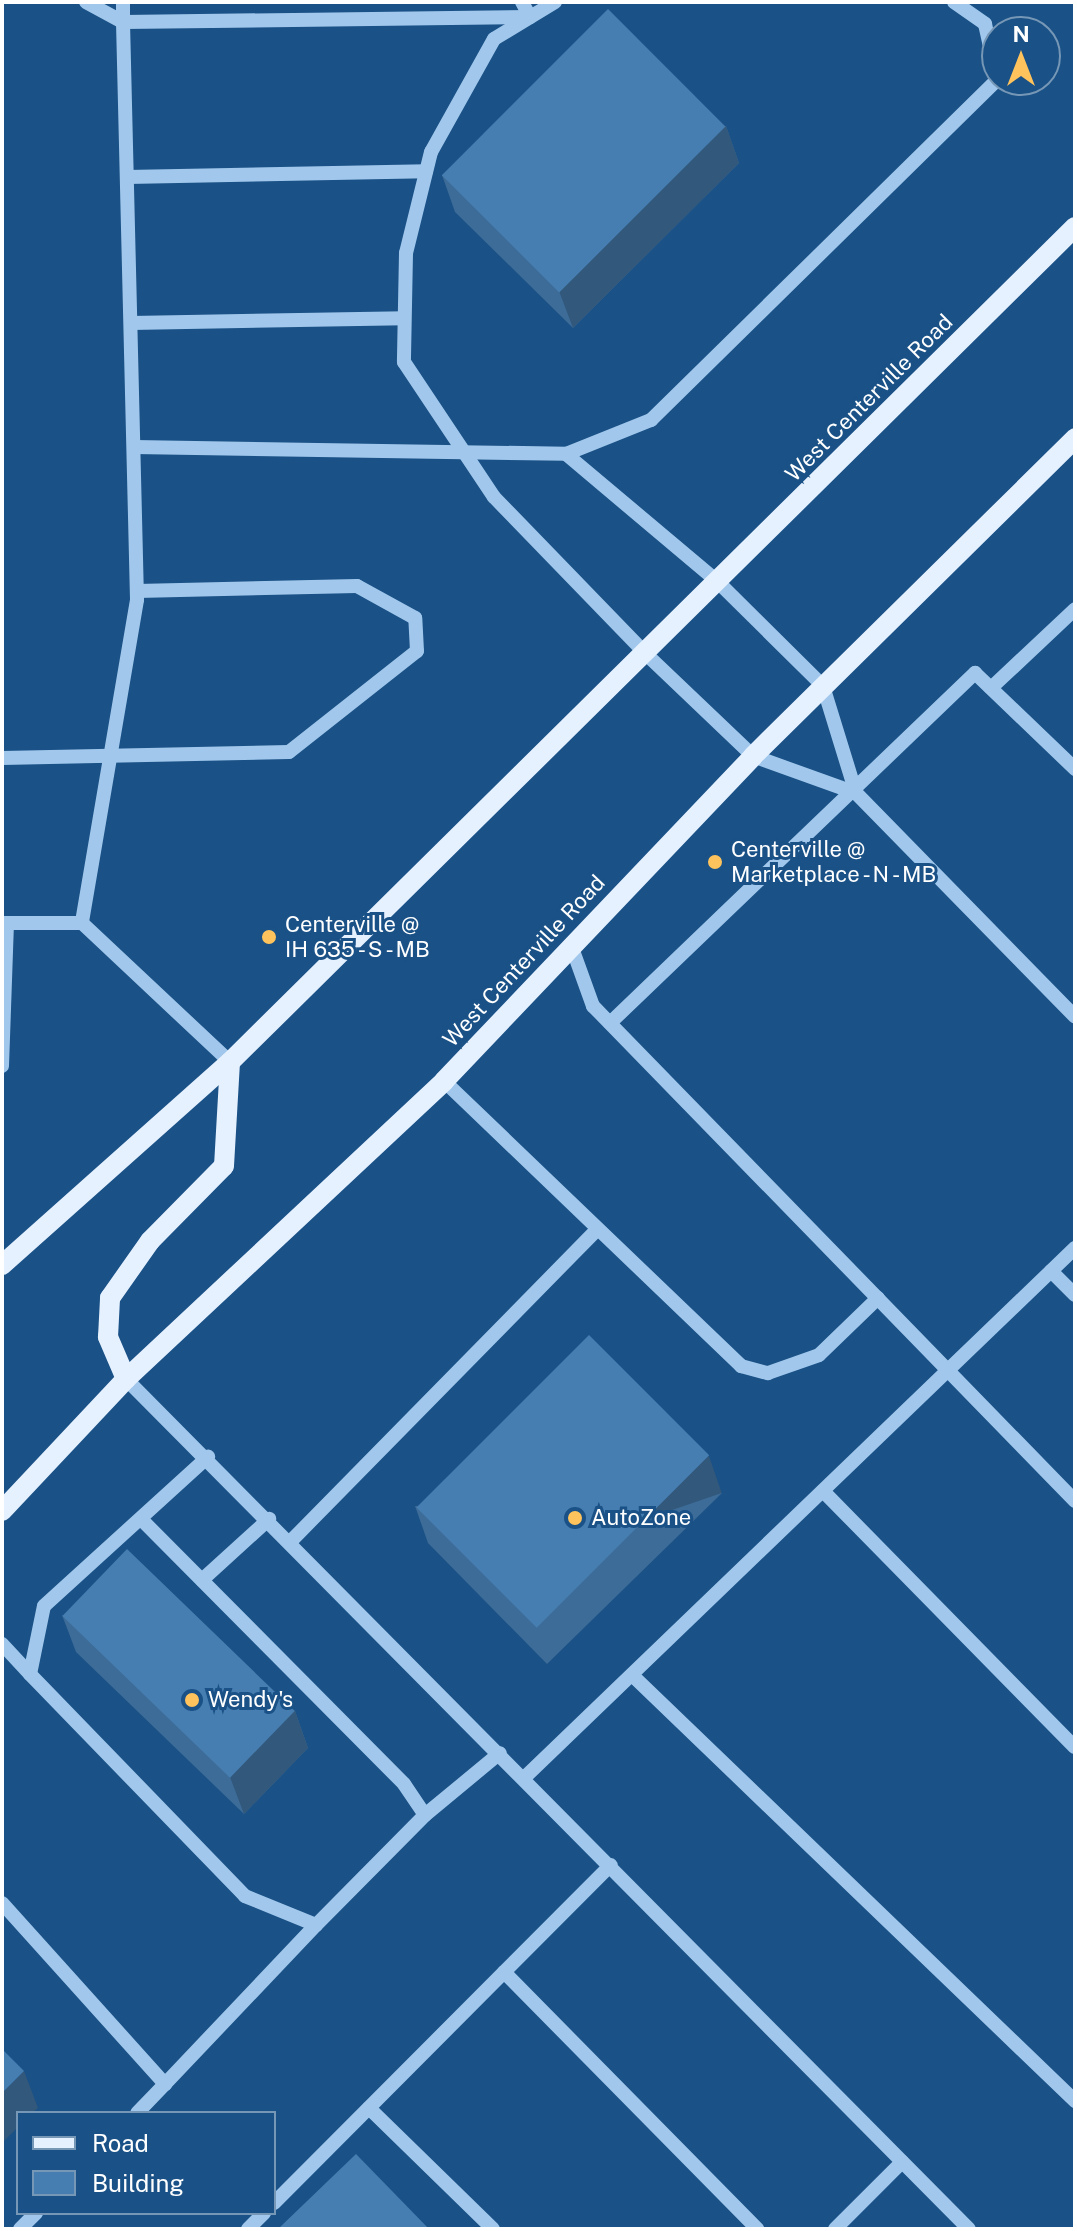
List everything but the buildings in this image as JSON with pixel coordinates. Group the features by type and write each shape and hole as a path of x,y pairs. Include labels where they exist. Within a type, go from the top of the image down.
{"main road":[{"name":"West Centerville Road","path":"2,1265 230,1062 1075,227"},
{"name":"West Centerville Road","path":"2,1511 126,1379 444,1081 753,756 1075,438"},
{"path":"126,1379 108,1337 110,1298 150,1241 224,1166 230,1062"}],"lane":[{"path":"86,2 123,22 530,17"},
{"path":"82,923 137,591 123,2"},
{"path":"522,2 530,17"},
{"path":"555,2 494,39 426,171 406,253 404,362 494,497 646,654 753,756 856,793 1075,1017"},
{"path":"954,2 981,21"},
{"path":"134,447 566,454 651,420 981,95"},
{"path":"127,177 426,171"},
{"path":"131,323 404,318"},
{"path":"566,454 718,582 823,686 856,793"},
{"path":"2,758 289,752 417,651 415,618 357,586 137,591"},
{"path":"991,688 1073,614"},
{"path":"610,1023 856,793 975,673 1075,769"},
{"path":"2,1066 5,923 82,923 230,1062"},
{"path":"571,945 593,1006 1075,1501"},
{"path":"444,1081 741,1366 768,1373 819,1355 878,1298"},
{"path":"291,1541 597,1230"},
{"path":"524,1778 1075,1248"},
{"path":"1051,1271 1075,1295"},
{"path":"126,1379 208,1457 969,2229"},
{"path":"30,1674 44,1606 208,1457"},
{"path":"823,1491 1075,1747"},
{"path":"141,1519 404,1784 425,1815"},
{"path":"202,1580 269,1519"},
{"path":"2,1644 245,1896 316,1925"},
{"path":"632,1675 1075,2101"},
{"path":"139,2111 425,1815 500,1753"},
{"path":"276,2201 611,1865"},
{"path":"2,1903 165,2084"},
{"path":"504,1972 757,2229"},
{"path":"369,2108 493,2229"},
{"path":"835,2229 902,2162"}],"place":[{"name":"Centerville @ Marketplace - N - MB","path":"715,862"},
{"name":"Centerville @ IH 635 - S - MB","path":"269,937"},
{"name":"AutoZone","path":"575,1518"},
{"name":"Wendy's","path":"192,1700"}]}
